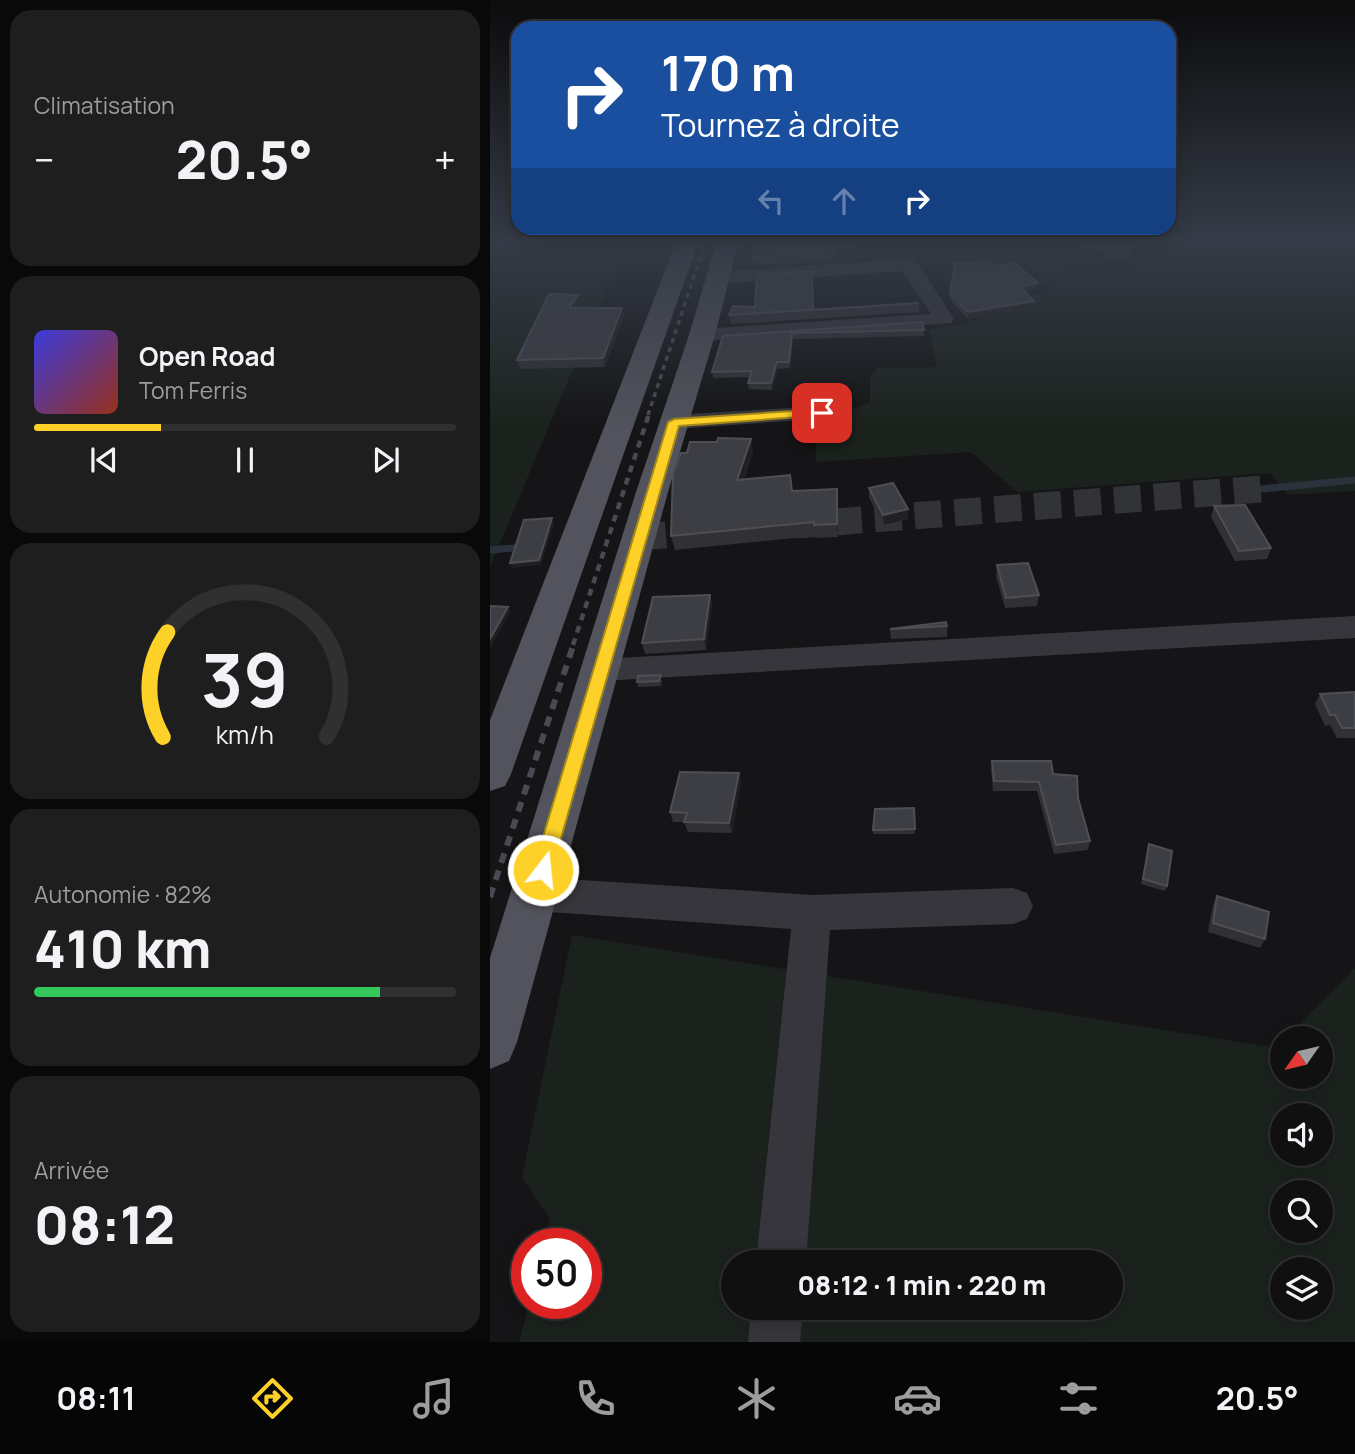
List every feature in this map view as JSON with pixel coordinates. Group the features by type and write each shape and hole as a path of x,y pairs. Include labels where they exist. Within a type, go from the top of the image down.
{"main road":[{"path":"490,774 665,303"},
{"path":"490,1042 710,303"}],"street":[{"path":"702,335 944,319 933,303"},
{"path":"674,422 822,413"},
{"path":"601,670 1355,626"},
{"path":"536,894 813,913 1013,906"},
{"path":"782,1250 808,939 813,913"},
{"path":"774,1342 776,1320"}],"shaded area":[{"path":"490,303 601,303 490,567"},
{"path":"1355,303 1355,491 1288,495 1270,473 1017,492 971,452 816,462 816,422 841,415 870,402 870,378 877,368 937,367 929,330 968,323 987,315 982,304"},
{"path":"572,935 1270,1047 1270,1089 1334,1088 1334,1026 1298,1026 1355,968 1355,1342 519,1342 525,1319 602,1319 602,1228 548,1228 550,1219 522,1177"}],"building":[{"path":"545,303 573,303 569,308 622,308 603,358 517,360"},
{"path":"755,303 813,303 813,310 729,315 733,306 755,307"},
{"path":"959,303 1024,303 968,312"},
{"path":"922,322 924,330 792,333 789,362 777,362 771,383 748,383 752,371 712,372 723,336"},
{"path":"718,438 751,439 737,480 790,475 792,491 837,489 837,524 814,525 814,522 671,536 673,473 681,453 687,453 690,442 717,442"},
{"path":"893,483 908,509 883,515 869,488"},
{"path":"1245,505 1271,548 1239,551 1214,506"},
{"path":"552,518 539,560 510,563 524,520"},
{"path":"1028,563 1039,595 1006,598 997,565"},
{"path":"710,595 704,639 642,643 653,597"},
{"path":"490,606 508,607 490,639"},
{"path":"946,622 947,626 890,629"},
{"path":"661,675 659,681 637,682 638,676"},
{"path":"1355,692 1355,728 1342,728 1335,715 1330,715 1320,694"},
{"path":"992,761 1051,761 1053,774 1077,776 1078,798 1090,841 1056,845 1039,782 994,781"},
{"path":"680,772 739,773 729,823 684,822 687,813 670,812"},
{"path":"914,808 915,829 873,830 875,809"},
{"path":"1149,844 1172,851 1167,886 1143,879"},
{"path":"1217,896 1269,912 1265,939 1213,923"}],"waterway":[{"path":"1261,489 1355,480"},
{"path":"490,550 525,547"}],"tunnel":[{"path":"795,525 1261,489"},
{"path":"639,537 712,531"}],"railway":[{"path":"648,415 685,303"},
{"path":"573,645 649,414"},
{"path":"490,897 574,643"}],"route":[{"path":"543,870 674,422 822,413"}]}
